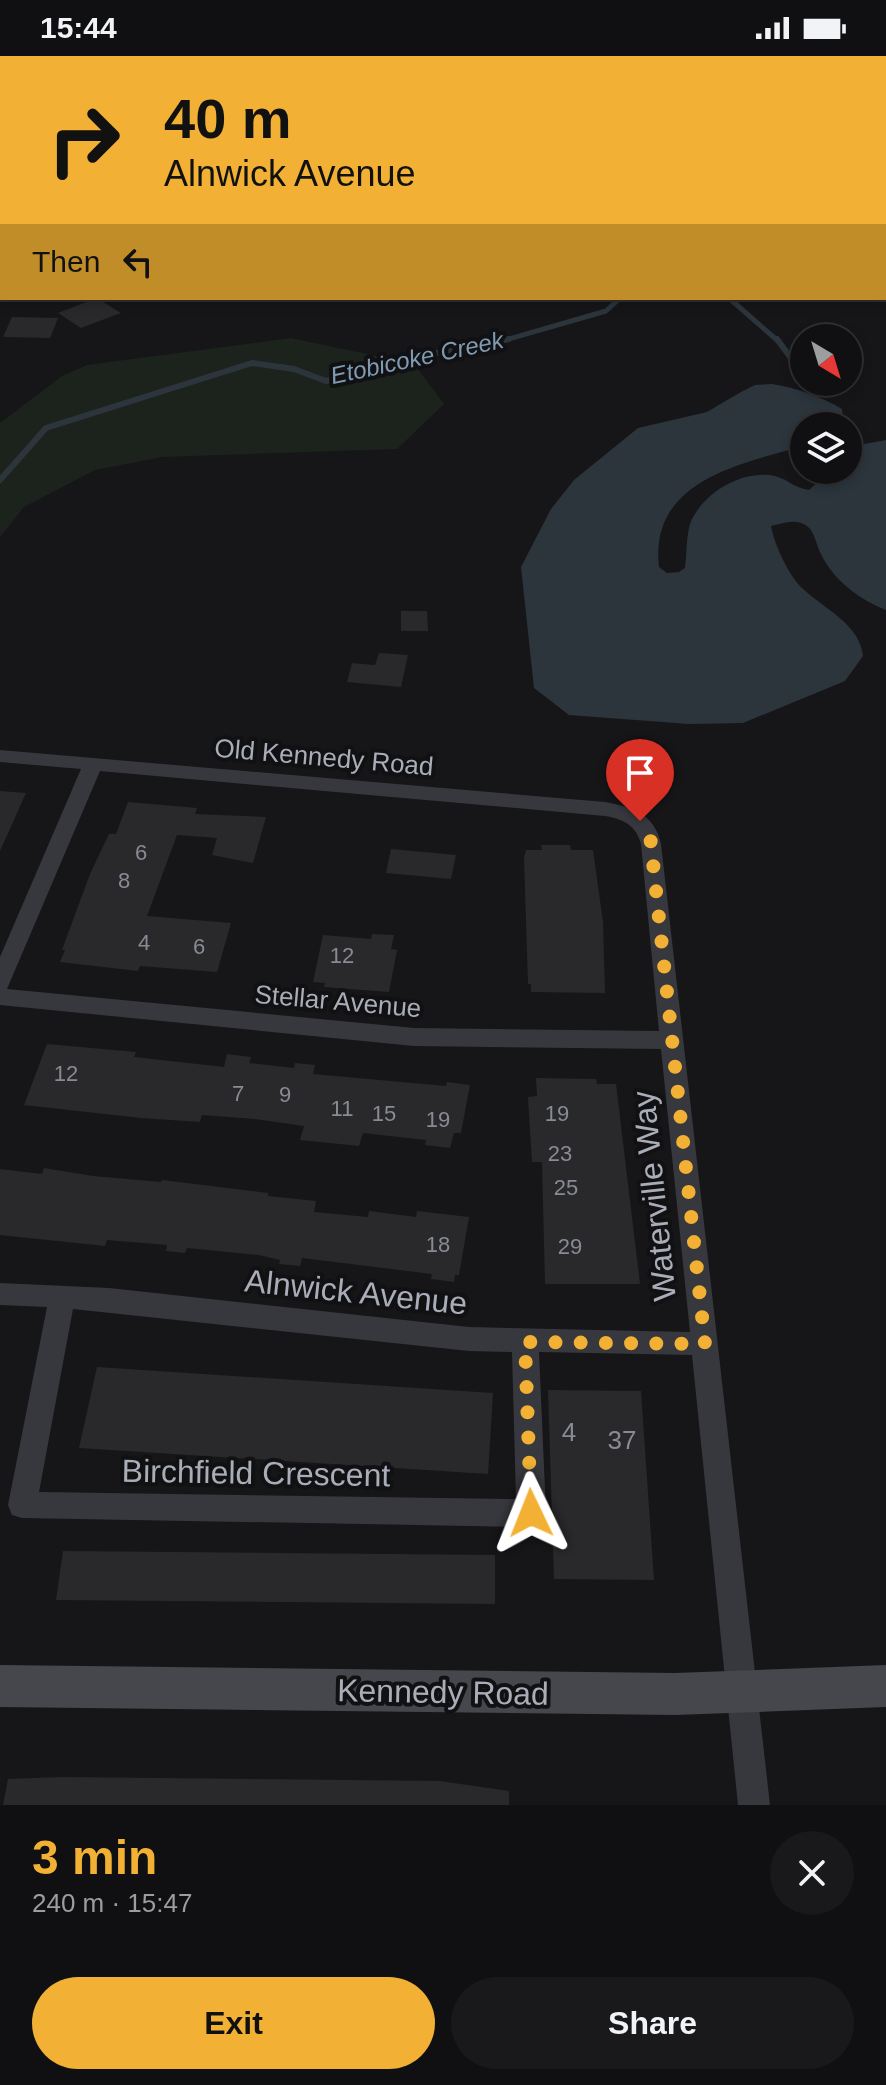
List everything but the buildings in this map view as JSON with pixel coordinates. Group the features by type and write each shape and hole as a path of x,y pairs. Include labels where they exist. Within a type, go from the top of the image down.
{"main road":[{"name":"Kennedy Road","path":"0,1686 539,1693 886,1686"}],"street":[{"name":"Old Kennedy Road","path":"0,756 605,809 628,814 640,821"},
{"path":"0,983 93,764"},
{"name":"Waterville Way","path":"640,821 650,835 754,1805"},
{"name":"Stellar Avenue","path":"0,997 414,1037 671,1040"},
{"name":"Alnwick Avenue","path":"0,1294 62,1296 469,1339 705,1344"},
{"name":"Birchfield Crescent","path":"62,1296 22,1505 531,1513 525,1342"}],"shaded area":[{"path":"291,338 414,364 444,404 397,449 162,457 95,470 24,507 0,537 0,423 62,376 87,365"},
{"path":"772,384 790,388 790,396 815,396 842,409 842,412 790,412 790,450 727,470 703,481 683,496 668,514 660,538 659,567 667,573 685,568 692,519 706,500 735,480 770,475 809,490 816,484 862,484 862,444 886,440 886,610 857,595 840,581 826,563 807,526 794,522 771,526 792,576 848,626 863,656 845,681 743,723 689,724 569,715 534,688 521,567 551,509 574,480 638,428 707,412 755,385"}],"waterway":[{"name":"Etobicoke Creek","path":"509,339 606,311 618,300"},
{"path":"731,300 778,341"},
{"name":"Etobicoke Creek","path":"0,480 46,428 252,363 294,369 326,381 391,362 509,339"},
{"name":"Etobicoke Creek","path":"502,341 509,339"},
{"path":"777,339 790,357"}],"route":[{"path":"531,1513 525,1342 705,1344 650,835 640,821"}]}
